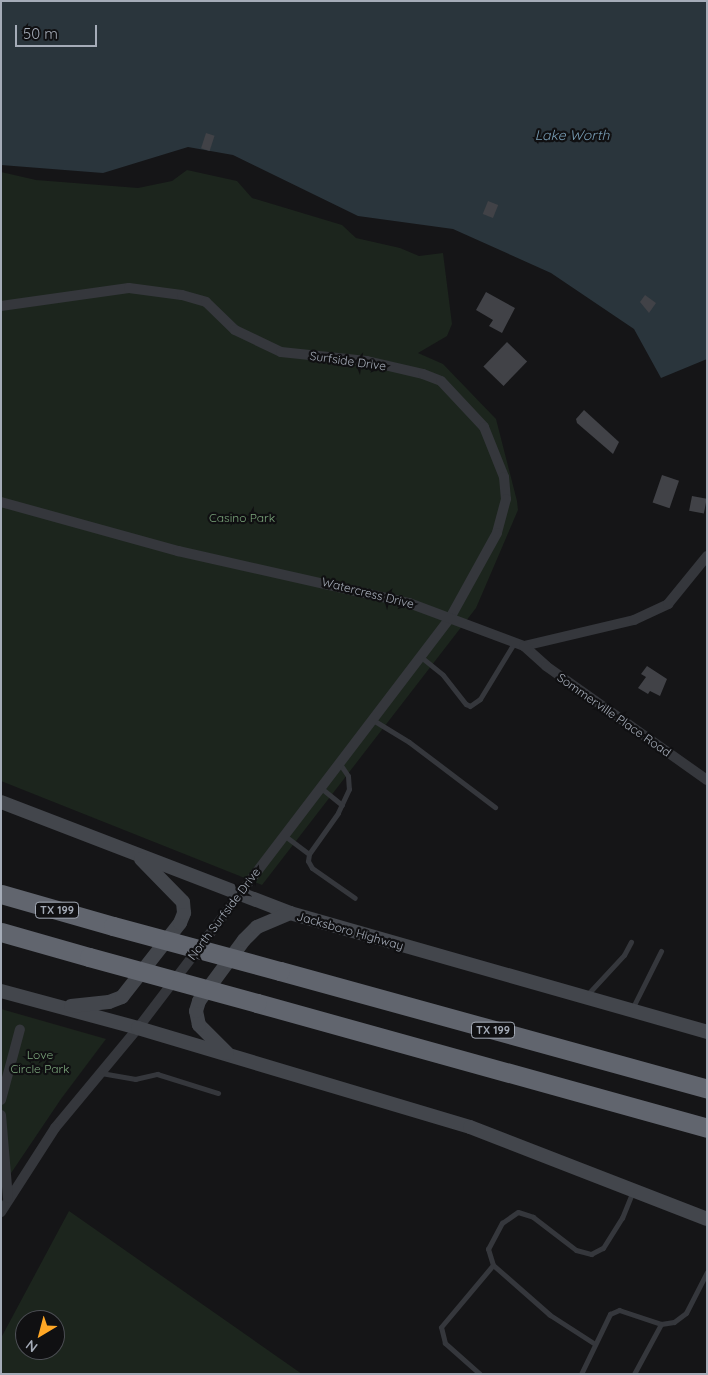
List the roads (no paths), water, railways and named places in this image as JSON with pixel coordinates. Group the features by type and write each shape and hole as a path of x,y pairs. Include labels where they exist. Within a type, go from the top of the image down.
{"highway":[{"name":"TX 199","path":"1,894 707,1089"},
{"path":"1,932 707,1128"}],"main road":[{"name":"Jacksboro Highway","path":"1,802 290,913 632,1009 707,1032"},
{"path":"62,1007 109,1002 122,997 180,923 184,913 183,902 136,854"},
{"path":"230,1057 199,1024 196,1011 199,1001 244,940 258,927 290,913"},
{"path":"1,990 138,1028 230,1057 470,1127 707,1219"}],"street":[{"name":"Surfside Drive","path":"1,306 129,288 182,295 206,302 235,330 273,350 367,361 423,374 441,382 484,427 496,452 506,499 497,534 450,618"},
{"name":"Watercress Drive","path":"1,502 178,551 368,592 450,618 524,646 634,620 668,604 707,556"},
{"name":"North Surfside Drive","path":"1,1212 8,1198 55,1128 138,1028 238,894 285,836 450,618"},
{"name":"Sommerville Place Road","path":"524,646 546,666 707,780"},
{"path":"1,1100 20,1029"},
{"path":"1,1114 8,1198"}],"lane":[{"path":"421,657 443,675 466,704 470,706 480,699 514,643"},
{"path":"373,720 409,742 494,807"},
{"path":"309,854 342,805 348,789 348,776 340,764"},
{"path":"321,788 342,805"},
{"path":"285,836 309,854 312,868 355,898"},
{"path":"586,996 624,955 631,942"},
{"path":"632,1009 661,951"},
{"path":"101,1073 135,1079 157,1074 218,1093"},
{"path":"595,1344 550,1315 493,1265 488,1249 492,1238 502,1223 518,1212 533,1217 576,1250 591,1254 603,1248 633,1189"},
{"path":"480,1374 445,1343 441,1327 493,1265"},
{"path":"581,1374 610,1314 619,1310 661,1324 674,1322 686,1313 707,1272"},
{"path":"634,1374 661,1324"}],"water":[{"name":"Lake Worth","path":"1,1 707,1 707,359 661,378 634,329 551,273 453,229 358,216 233,155 188,147 103,173 1,165"}],"park label":[{"name":"Casino Park","path":"242,518"},
{"name":"Love Circle Park","path":"40,1062"}]}
